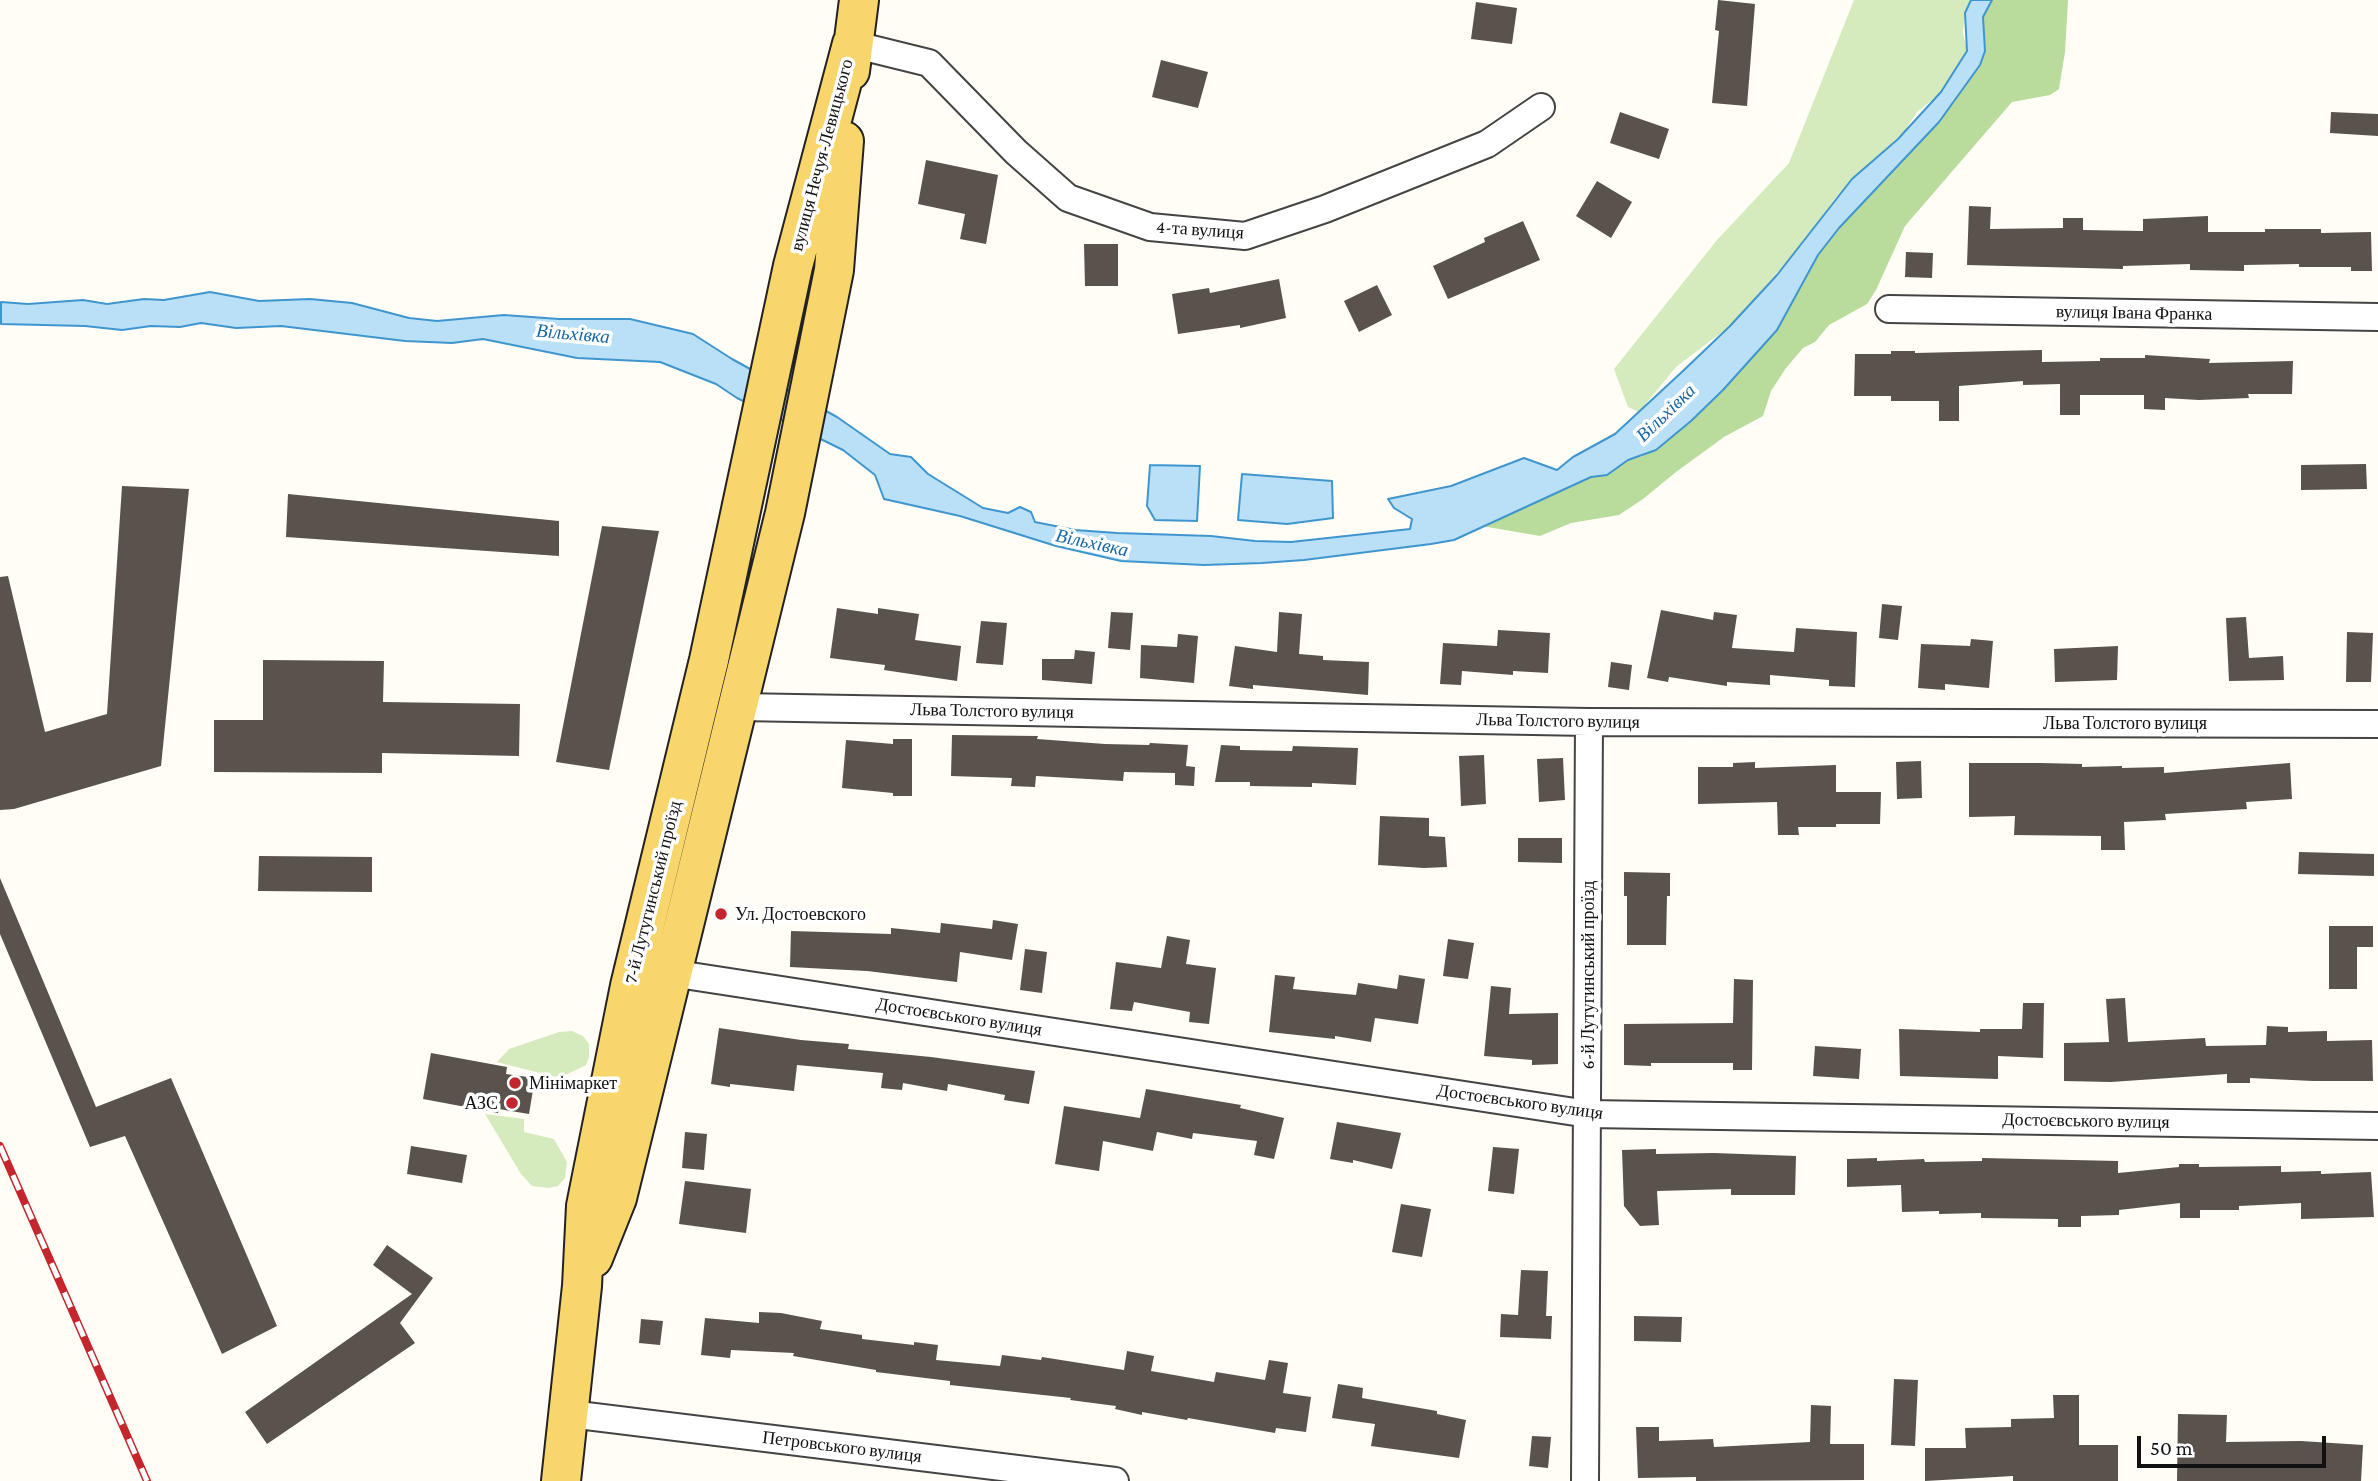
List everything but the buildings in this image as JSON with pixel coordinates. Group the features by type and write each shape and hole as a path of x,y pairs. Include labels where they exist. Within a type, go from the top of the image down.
{"main road":[{"name":"вулиця Нечуя-Левицького","path":"785,513 834,271 852,44 859,0"},
{"name":"вулиця Нечуя-Левицького","path":"743,501 793,266 852,44"},
{"name":"7-й Лутугинський проїзд","path":"562,1481 582,1286 586,1206 629,986 709,660 743,501"},
{"name":"7-й Лутугинський проїзд","path":"582,1286 617,1198 785,513"}],"street":[{"name":"4-та вулиця","path":"852,44 929,63 1016,152 1068,198 1150,227 1245,236 1325,209 1487,144 1541,107"},
{"name":"вулиця Івана Франка","path":"1889,309 2378,317"},
{"name":"Льва Толстого вулиця","path":"739,707 1589,722 2378,724"},
{"name":"6-й Лутугинський проїзд","path":"1585,1481 1589,722"},
{"name":"Достоєвського вулиця","path":"671,973 1588,1114 2378,1126"},
{"name":"Петровського вулиця","path":"569,1414 1115,1481"}],"green space":[{"path":"1854,0 1971,0 1965,13 1963,32 1967,51 1942,92 1917,112 1904,132 1852,179 1799,248 1730,326 1676,367 1639,412 1628,407 1614,369 1717,240 1789,163"},
{"path":"1992,0 2068,0 2065,52 2059,89 2050,95 2012,102 1905,226 1867,304 1829,325 1815,342 1803,348 1771,391 1763,416 1724,437 1619,515 1571,523 1540,536 1482,526 1591,477 1607,475 1628,460 1643,456 1723,390 1777,330 1818,255 1839,228 1939,122 1980,65 1985,51 1983,17"},
{"path":"572,1031 583,1036 589,1044 589,1057 586,1065 559,1078 497,1062 509,1049 559,1032"},
{"path":"485,1114 524,1119 524,1132 554,1139 567,1162 565,1178 558,1186 532,1186 521,1174"}],"water":[{"name":"Вільхівка","path":"1971,0 1992,0 1983,17 1985,51 1980,65 1939,122 1839,228 1818,255 1777,330 1723,390 1656,450 1628,460 1607,475 1591,477 1454,540 1431,544 1262,563 1204,565 1121,561 1056,546 960,516 884,499 875,475 843,450 737,398 716,384 660,362 577,358 483,339 452,343 405,341 281,326 236,328 201,323 180,327 151,326 122,330 85,326 1,324 1,302 28,304 83,300 107,304 144,299 164,300 210,292 259,301 310,299 352,303 409,318 437,321 504,315 559,319 630,319 693,334 732,359 837,417 890,454 911,457 928,474 983,508 1008,513 1020,507 1031,512 1035,522 1075,530 1291,542 1410,529 1412,519 1394,508 1388,499 1451,486 1524,458 1557,470 1573,457 1615,434 1684,370 1777,275 1852,179 1898,139 1941,92 1967,51 1965,13"},
{"path":"1150,465 1200,466 1197,521 1155,520 1147,506"},
{"path":"1242,474 1332,481 1333,518 1287,524 1238,520"}],"railway":[{"path":"0,1146 147,1481"}],"place":[{"name":"Ул. Достоевского","path":"721,914"},
{"name":"Мінімаркет","path":"515,1083"},
{"name":"АЗС","path":"512,1103"}]}
